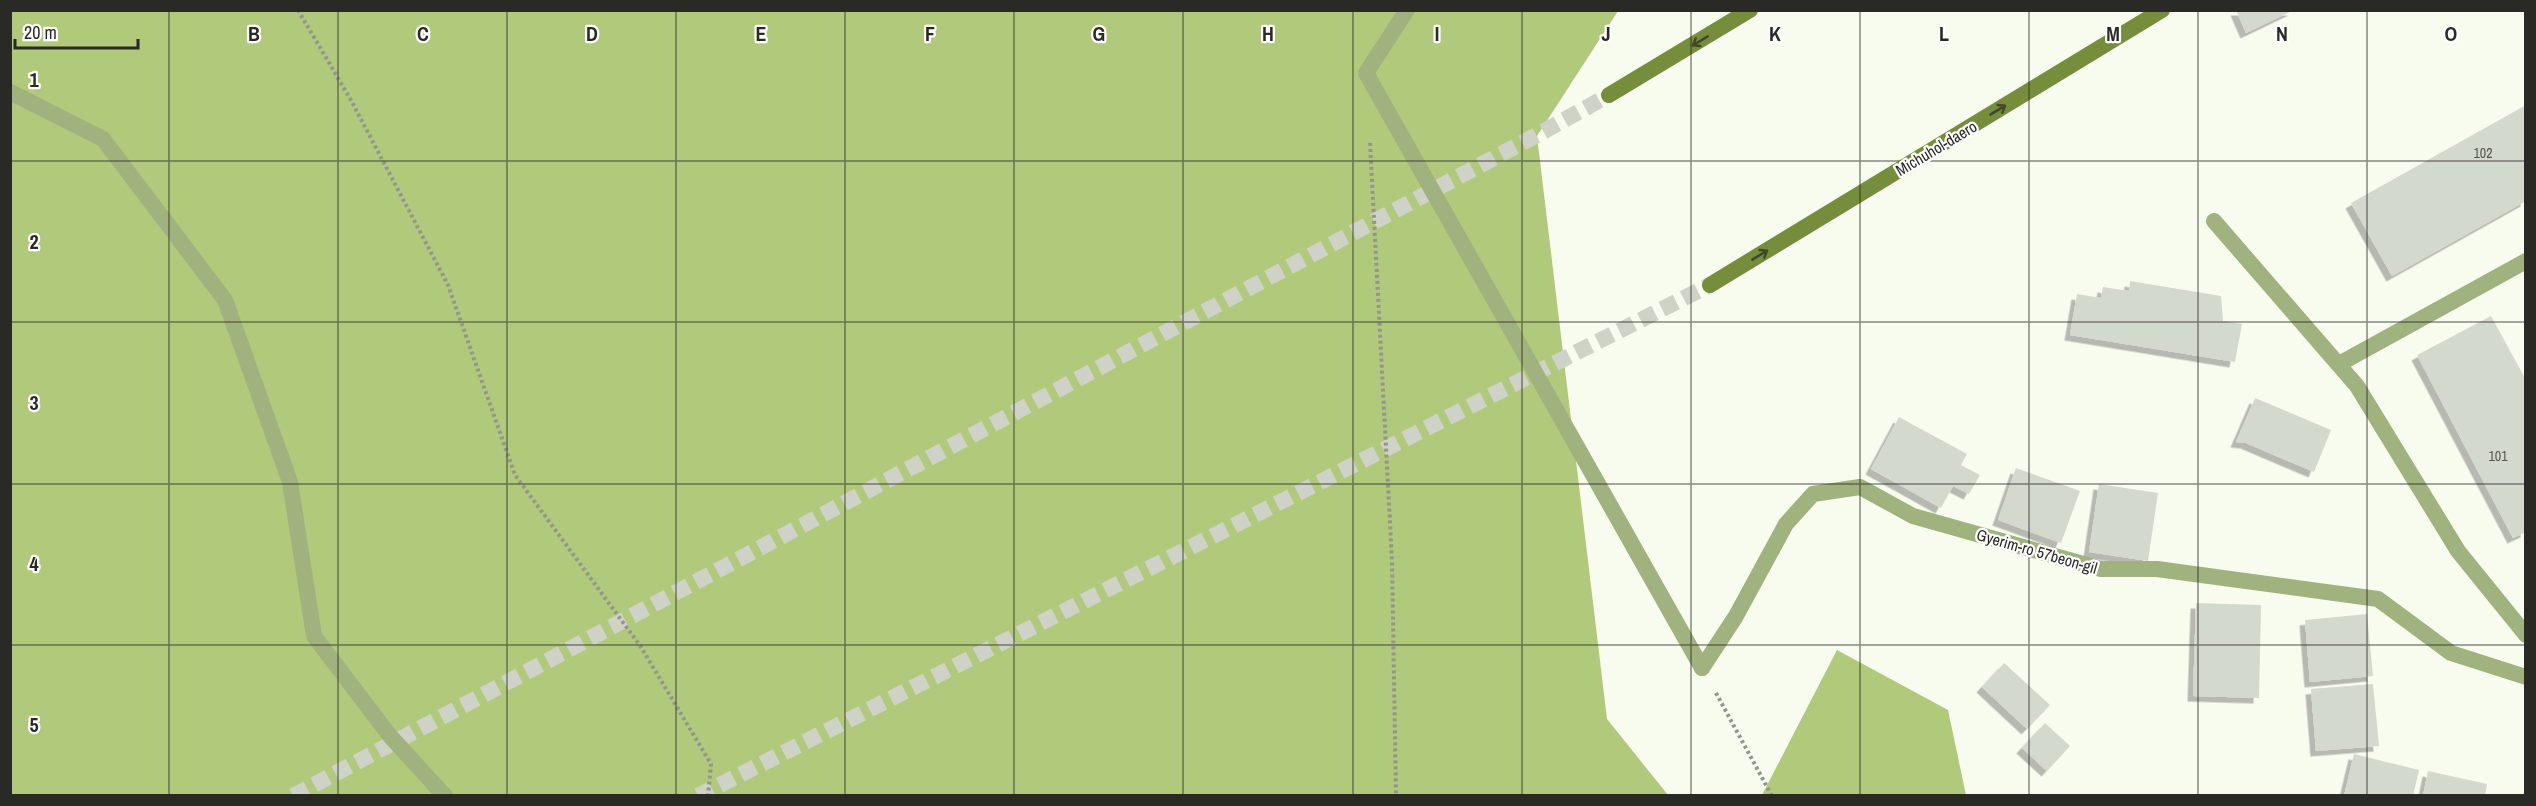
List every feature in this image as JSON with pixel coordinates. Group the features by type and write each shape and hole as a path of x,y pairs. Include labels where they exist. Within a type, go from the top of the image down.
{"main road":[{"path":"1609,95 1750,10"},
{"name":"Michuhol-daero","path":"1710,285 2162,10"}],"street":[{"path":"1407,10 1366,73 1702,668"},
{"path":"10,92 103,139 225,300 290,482 314,636 390,736 445,795"},
{"path":"2214,221 2357,386 2458,551 2526,635"},
{"path":"2339,364 2526,261"},
{"name":"Gyerim-ro 57beon-gil","path":"1702,668 1736,616 1786,524 1813,495 1860,487 1913,516 2101,569 2157,568 2378,599 2451,652 2526,677"}],"path":[{"path":"298,10 352,102 448,285 515,475 641,647 711,764 708,795"},
{"path":"1369,133 1392,561 1396,795"},
{"path":"1702,668 1772,795"}],"green space":[{"path":"10,11 1618,11 1537,136 1607,719 1668,795 11,795"},
{"path":"1837,650 1948,710 1966,795 1762,795"}],"building":[{"path":"2236,10 2294,10 2246,33"},
{"path":"2526,105 2526,201 2392,276 2351,203"},
{"path":"2130,281 2221,296 2223,321 2242,324 2235,362 2070,335 2077,294 2101,298 2103,287 2129,291"},
{"path":"2491,316 2526,380 2526,532 2513,538 2417,355"},
{"path":"2255,398 2331,430 2314,472 2246,443 2236,442"},
{"path":"1899,417 1967,454 1961,465 1980,475 1969,494 1953,486 1941,508 1871,469"},
{"path":"2016,468 2080,491 2061,543 1998,520"},
{"path":"2099,484 2158,493 2148,561 2089,552"},
{"path":"2196,603 2261,605 2259,698 2193,696"},
{"path":"2367,614 2373,676 2310,682 2305,620"},
{"path":"2004,663 2050,705 2027,729 1982,687"},
{"path":"2373,684 2379,746 2316,751 2311,689"},
{"path":"2045,723 2070,746 2047,771 2022,748"},
{"path":"2354,754 2419,770 2413,796 2344,796"},
{"path":"2428,771 2487,784 2485,796 2423,796"}],"tunnel":[{"path":"293,796 1609,95"},
{"path":"698,796 1710,285"}]}
